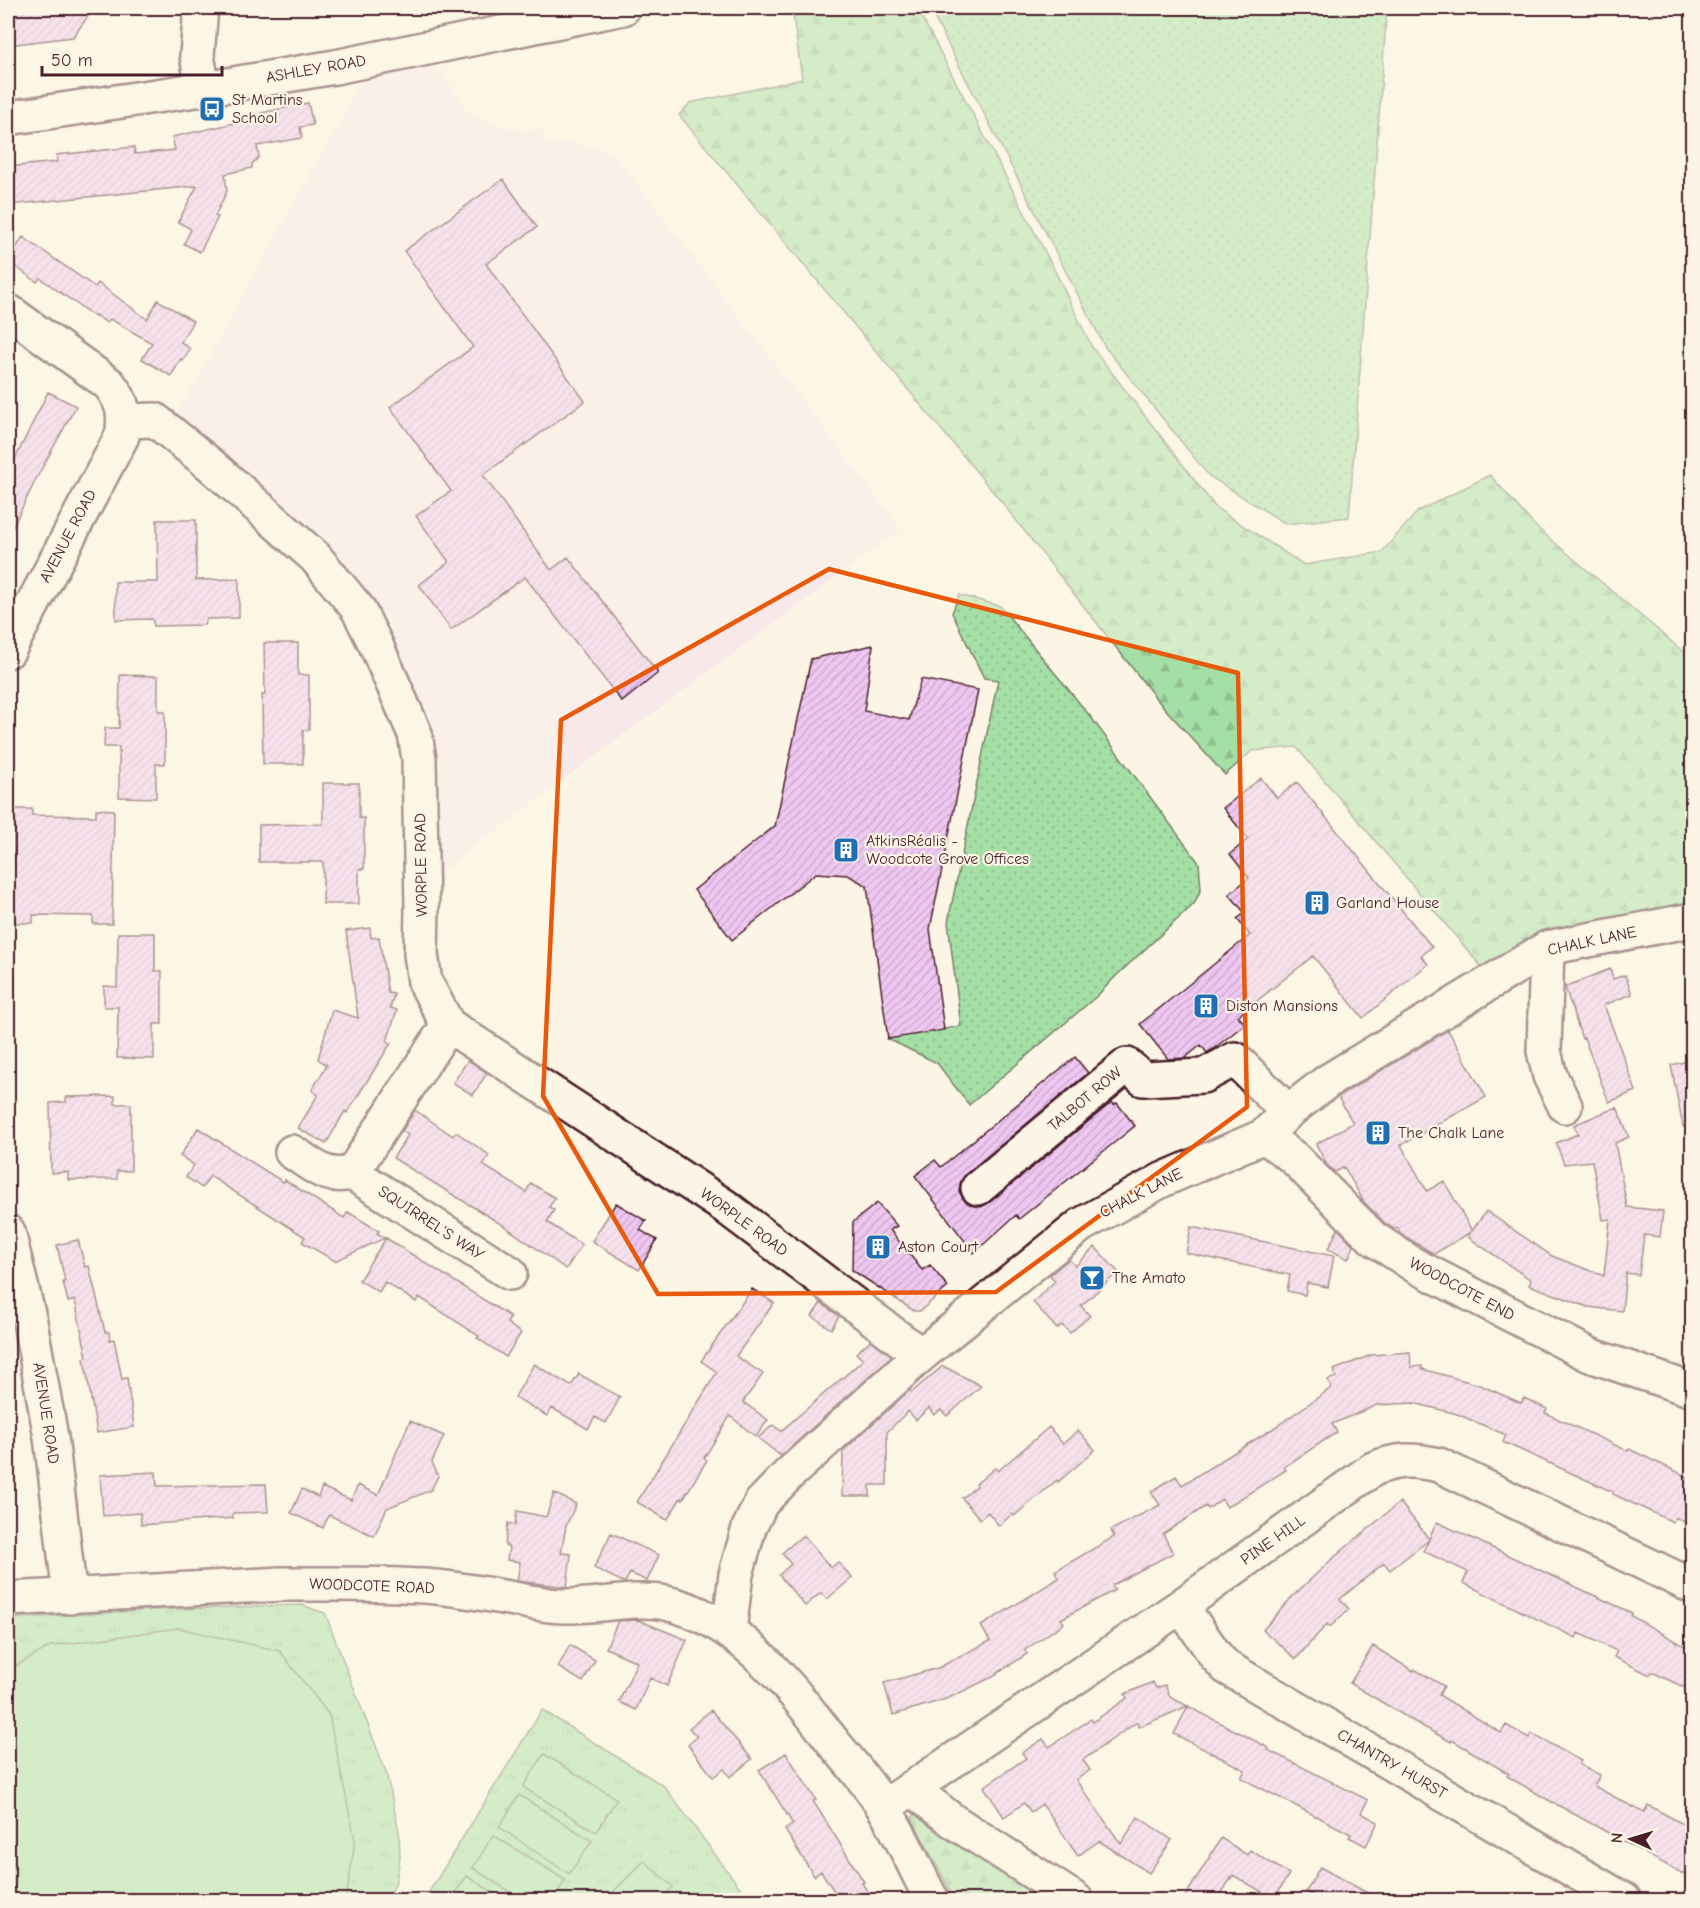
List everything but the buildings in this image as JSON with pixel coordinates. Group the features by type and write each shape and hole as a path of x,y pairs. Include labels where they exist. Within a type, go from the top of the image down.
{"street":[{"path":"201,8 197,55 203,89"},
{"name":"ASHLEY ROAD","path":"8,118 335,67 623,8"},
{"path":"8,311 109,384 120,401 125,421"},
{"name":"WORPLE ROAD","path":"125,421 155,420 211,465 315,557 358,609 415,734 419,759 421,954 425,982 448,1025 726,1207 921,1354"},
{"name":"AVENUE ROAD","path":"8,651 122,436 125,421"},
{"name":"CHALK LANE","path":"729,1631 732,1598 748,1528 761,1503 789,1474 921,1354 1081,1225 1162,1180 1264,1136 1288,1112 1328,1081 1547,948 1692,920"},
{"path":"1547,948 1544,1051 1550,1076 1565,1106"},
{"path":"292,1152 326,1174 352,1173 448,1025"},
{"name":"TALBOT ROW","path":"978,1188 1126,1065 1143,1079 1203,1076 1235,1059 1288,1112"},
{"name":"WOODCOTE END","path":"1264,1136 1294,1158 1373,1238 1414,1265 1590,1355 1692,1390"},
{"name":"SQUIRREL'S WAY","path":"352,1173 510,1273"},
{"name":"AVENUE ROAD","path":"8,1232 19,1325 51,1437 69,1597"},
{"name":"PINE HILL","path":"884,1807 1181,1606 1373,1469 1393,1461 1418,1460 1439,1465 1692,1586"},
{"name":"WOODCOTE ROAD","path":"8,1599 282,1584 424,1586 550,1605 582,1607 641,1601 665,1603 692,1611 729,1631 761,1657 811,1713 884,1807 932,1900"},
{"name":"CHANTRY HURST","path":"1181,1606 1226,1667 1624,1900"},
{"path":"911,1788 953,1821 1076,1900"}],"highlighted area":[{"path":"829,569 1238,673 1247,1107 996,1292 658,1294 543,1096 561,720"}],"shaded area":[{"path":"429,66 442,72 467,111 510,129 543,130 544,146 573,142 612,152 901,529 438,873 440,776 438,750 388,643 391,620 176,417 364,78"}],"green space":[{"path":"792,8 917,8 1052,265 1092,347 1216,508 1304,565 1382,552 1418,511 1490,475 1534,525 1692,659 1692,904 1548,929 1496,984 1296,747 1252,751 1225,775 1159,702 1000,500 679,115 690,103 802,79"},
{"path":"936,8 1387,8 1349,517 1286,524 1209,476 1105,347 935,19"},
{"path":"959,595 1000,606 1090,716 1199,863 1201,889 1194,904 1098,995 969,1105 937,1063 888,1039 961,1026 948,922 998,680 984,678 952,613"},
{"path":"302,1605 325,1613 386,1772 399,1831 400,1858 395,1885 387,1900 8,1900 8,1619 149,1610"},
{"path":"178,1628 280,1651 329,1715 355,1840 346,1900 8,1900 8,1670 51,1646"},
{"path":"542,1710 664,1786 749,1900 424,1900"},
{"path":"544,1754 617,1799 596,1832 523,1787"},
{"path":"519,1795 592,1841 569,1874 499,1827"},
{"path":"924,1803 1053,1900 955,1900 912,1818"},
{"path":"493,1835 565,1880 553,1900 522,1900 473,1868"},
{"path":"644,1861 673,1887 660,1900 605,1900"},
{"path":"467,1876 505,1900 450,1900"}],"place":[{"name":"St Martins School","path":"212,109"},
{"name":"AtkinsRéalis - Woodcote Grove Offices","path":"846,850"},
{"name":"Garland House","path":"1317,903"},
{"name":"Diston Mansions","path":"1206,1006"},
{"name":"The Chalk Lane","path":"1378,1133"},
{"name":"Aston Court","path":"878,1247"},
{"name":"The Amato","path":"1092,1278"}]}
